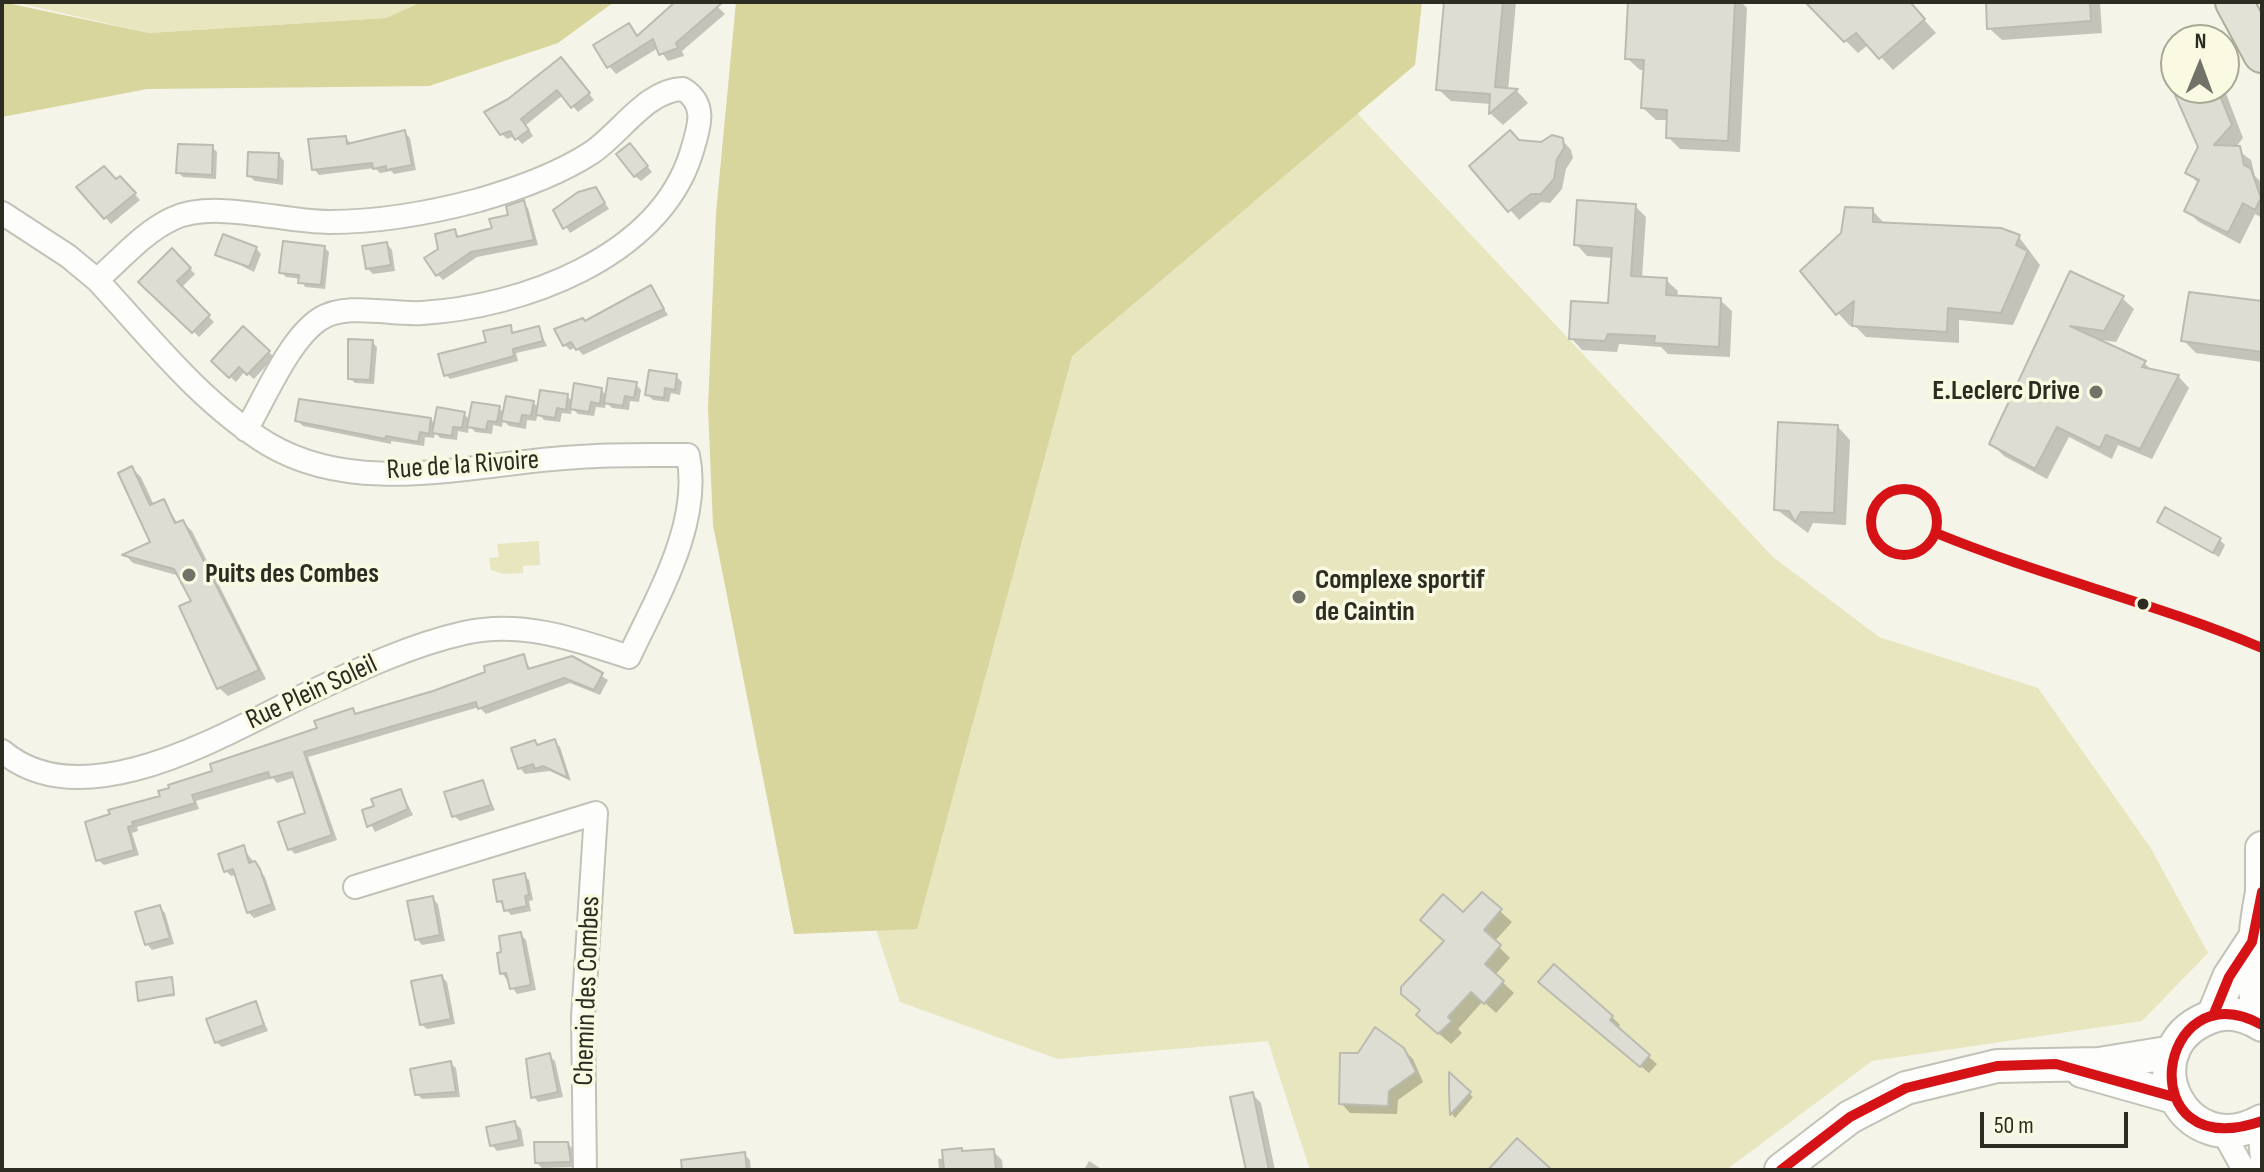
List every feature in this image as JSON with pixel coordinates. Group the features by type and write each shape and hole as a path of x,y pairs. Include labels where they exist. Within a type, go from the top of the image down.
{"highway":[{"path":"2234,2 2262,54"}],"main road":[{"path":"2261,1024 2253,989 2252,942 2262,892 2262,848"},
{"path":"2213,1016 2229,977 2252,942"},
{"path":"2261,1024 2245,1016 2213,1016 2182,1036 2169,1067 2174,1097 2186,1114 2203,1126 2223,1132 2261,1122"},
{"path":"1781,1170 1850,1117 1906,1088 1997,1066 2099,1064 2173,1052"},
{"path":"2056,1064 2174,1097"}],"street":[{"path":"97,280 157,227 190,212 214,211 332,222 441,209 529,184 563,168 623,128 655,95 683,89 694,95 700,110 699,128 689,160 668,195 618,248 554,283 469,309 420,314 340,311 321,318 295,345 246,430"},
{"name":"Rue de la Rivoire","path":"2,213 68,256 97,280 196,386 246,430 271,446 307,460 378,473 577,457 688,455 692,477 690,506 659,593 629,657"},
{"name":"Rue Plein Soleil","path":"2,751 28,769 57,777 87,777 158,763 403,652 464,632 501,628 538,630 629,657"},
{"name":"Chemin des Combes","path":"355,887 596,813 583,1017 585,1170"},
{"path":"2261,1122 2262,1160"},
{"path":"2223,1132 2244,1170"}],"green space":[{"path":"14,2 422,2 386,18 149,33"},
{"name":"Complexe sportif de Caintin","path":"768,2 1357,113 1773,557 1879,637 2038,688 2150,847 2208,953 2142,1021 1872,1061 1726,1170 1310,1170 1268,1041 1058,1059 900,1002 779,636"},
{"path":"539,541 540,565 523,566 523,573 503,574 491,570 489,558 499,557 497,544"}],"shaded area":[{"path":"2,2 149,33 386,18 422,2 614,2 558,43 429,86 147,89 2,117"},
{"path":"736,2 1422,2 1415,65 1072,356 917,929 794,934 713,525 708,408 716,213"}],"building":[{"path":"675,2 723,2 676,43 678,48 659,55 653,39 607,68 593,45 629,23 637,36"},
{"path":"1444,2 1503,2 1495,87 1518,89 1489,114 1490,94 1436,90"},
{"path":"1628,2 1735,2 1728,141 1666,138 1667,110 1641,108 1644,60 1625,59"},
{"path":"1805,2 1910,2 1925,19 1879,59 1856,33 1844,42"},
{"path":"1986,2 2090,2 2091,21 1987,29"},
{"path":"561,57 590,93 571,108 557,90 521,119 529,130 515,140 510,131 500,135 484,112 508,99"},
{"path":"2179,104 2223,104 2232,125 2214,145 2240,146 2244,165 2251,169 2261,198 2255,210 2243,203 2228,233 2184,211 2199,180 2185,173 2198,147"},
{"path":"405,130 412,165 386,170 386,166 373,169 372,163 312,170 308,139 346,136 347,144"},
{"path":"1510,130 1519,140 1541,142 1552,135 1563,138 1564,148 1557,159 1554,179 1541,194 1531,194 1508,212 1469,166"},
{"path":"630,143 648,166 634,177 616,154"},
{"path":"178,144 213,145 212,175 176,173"},
{"path":"248,152 279,153 278,180 247,176"},
{"path":"104,166 116,179 120,176 136,193 104,219 76,187"},
{"path":"596,187 605,203 563,229 553,210 578,192"},
{"path":"524,200 534,240 471,252 436,276 424,258 438,249 435,234 455,229 457,237 492,228 489,219 508,215 506,206"},
{"path":"1577,200 1636,204 1631,276 1667,278 1666,295 1721,298 1719,347 1654,343 1655,336 1608,334 1605,341 1569,339 1571,301 1608,303 1612,248 1574,245"},
{"path":"1845,207 1873,208 1873,222 2001,228 2020,235 2016,245 2028,251 2001,313 1948,308 1947,332 1852,326 1854,301 1836,315 1800,271 1841,233"},
{"path":"223,234 257,247 249,267 215,255"},
{"path":"283,241 325,246 321,285 298,283 299,275 279,273"},
{"path":"387,242 391,265 366,269 362,246"},
{"path":"172,248 191,268 177,281 210,315 192,333 138,282"},
{"path":"2070,271 2124,296 2104,331 2070,326 2146,361 2142,367 2179,375 2140,449 2106,435 2100,448 2057,427 2035,469 1989,444"},
{"path":"651,285 664,309 576,350 571,342 563,346 554,329 583,318 585,321"},
{"path":"2189,292 2262,301 2262,352 2181,341"},
{"path":"511,325 512,333 539,326 543,341 513,349 514,356 444,376 438,354 486,342 483,331"},
{"path":"243,326 270,351 247,375 239,367 229,378 211,361"},
{"path":"348,339 373,340 370,380 348,379"},
{"path":"649,370 677,374 675,390 665,388 664,398 645,395"},
{"path":"608,378 637,382 634,398 625,396 623,406 604,403"},
{"path":"574,383 602,388 600,404 591,402 589,412 570,409"},
{"path":"540,390 568,394 566,410 557,408 555,418 536,415"},
{"path":"506,396 534,401 531,416 522,415 520,424 501,421"},
{"path":"299,399 431,418 429,434 420,432 418,442 386,436 385,439 295,421"},
{"path":"472,402 500,406 497,422 488,421 486,430 467,427"},
{"path":"437,407 465,412 462,428 453,427 452,436 432,433"},
{"path":"1778,422 1838,425 1834,513 1801,512 1795,522 1789,511 1774,510"},
{"name":"Puits des Combes","path":"132,466 150,505 164,499 175,523 183,520 259,670 217,689 179,606 191,601 174,569 122,555 150,542 118,473"},
{"path":"2165,507 2221,538 2213,553 2157,522"},
{"path":"524,654 528,669 572,656 603,673 594,690 564,678 478,709 476,702 304,752 332,835 288,850 278,822 305,813 292,772 270,778 268,772 192,795 195,803 132,822 134,825 128,827 134,850 96,861 85,822 110,814 108,810 160,796 158,791 169,788 168,785 212,771 210,764 317,728 314,721 353,708 355,714 433,691 485,672 484,666"},
{"path":"555,739 568,778 543,766 535,769 533,764 518,769 511,748 535,740 537,745"},
{"path":"483,780 491,805 452,817 444,792"},
{"path":"401,789 408,809 367,827 362,810 374,806 371,799"},
{"path":"244,845 249,863 255,861 260,869 272,904 247,913 233,869 224,872 218,854"},
{"path":"525,873 529,895 525,896 527,906 504,911 502,901 497,902 493,880"},
{"path":"1482,892 1502,909 1484,930 1501,945 1485,964 1504,981 1484,1004 1471,992 1448,1017 1452,1021 1438,1034 1416,1015 1420,1010 1401,994 1401,987 1444,941 1420,920 1443,894 1463,912"},
{"path":"433,896 440,935 415,940 407,901"},
{"path":"160,905 170,938 145,945 135,912"},
{"path":"521,932 531,985 510,989 506,973 500,974 497,953 501,952 499,936"},
{"path":"1554,964 1613,1016 1610,1020 1650,1055 1640,1067 1538,982"},
{"path":"442,975 451,1019 420,1025 411,981"},
{"path":"172,977 174,994 138,1001 136,982"},
{"path":"256,1001 264,1025 215,1043 206,1019"},
{"path":"1375,1027 1404,1048 1416,1072 1389,1091 1388,1106 1339,1104 1340,1053 1358,1053"},
{"path":"550,1053 558,1092 531,1098 526,1059"},
{"path":"451,1061 456,1092 415,1095 410,1069"},
{"path":"1449,1072 1471,1092 1450,1115 1449,1091"},
{"path":"1253,1092 1269,1170 1246,1170 1230,1097"},
{"path":"515,1121 519,1140 490,1146 486,1127"},
{"path":"1517,1138 1552,1170 1488,1170"},
{"path":"534,1142 568,1142 571,1162 535,1163"},
{"path":"962,1148 962,1151 994,1149 996,1170 944,1170 942,1150"},
{"path":"745,1152 747,1170 682,1170 681,1160"}],"transit line":[{"path":"1897,489 1911,489 1923,494 1932,503 1937,522 1935,535 1928,546 1911,555 1897,555 1885,550 1876,541 1871,529 1871,515 1876,503 1885,494 1897,489"},
{"path":"1936,533 2262,648"},
{"path":"2213,1016 2229,977 2252,942 2262,892"},
{"path":"2262,1025 2226,1014 2199,1022 2180,1042 2172,1068 2175,1096 2190,1118 2219,1128 2262,1121"},
{"path":"1781,1170 1850,1117 1906,1088 1997,1066 2056,1064 2174,1097"}],"place":[{"name":"E.Leclerc Drive","path":"2096,392"},
{"name":"Puits des Combes","path":"189,575"},
{"name":"Complexe sportif de Caintin","path":"1299,597"}]}
